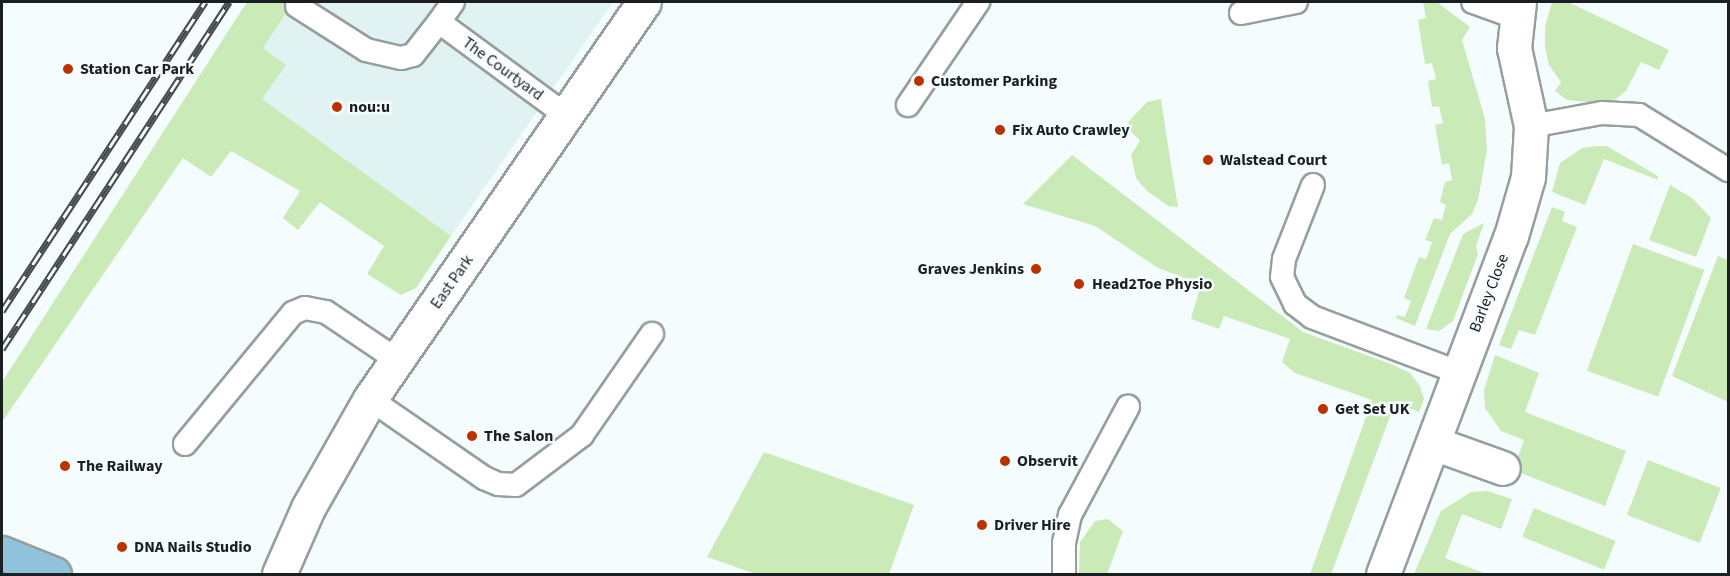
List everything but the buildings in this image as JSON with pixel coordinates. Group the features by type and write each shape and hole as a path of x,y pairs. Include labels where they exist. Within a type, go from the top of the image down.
{"main road":[{"path":"2,553 54,574"}],"street":[{"name":"East Park","path":"279,574 313,498 370,399 644,2"},
{"name":"Barley Close","path":"1383,574 1460,373 1521,204 1528,177 1531,126 1514,48 1517,9"},
{"path":"1432,443 1503,468"}],"lane":[{"path":"297,6 366,50 401,58 413,55 453,2"},
{"path":"908,105 978,2"},
{"path":"1241,13 1296,2"},
{"path":"1473,2 1517,9"},
{"name":"The Courtyard","path":"439,22 567,116"},
{"path":"1531,126 1602,113 1639,115 1728,170"},
{"path":"1313,185 1284,259 1282,277 1295,304 1312,316 1460,373"},
{"path":"185,444 293,313 305,308 326,312 397,360"},
{"path":"370,399 484,478 498,484 516,484 582,435 651,333"},
{"path":"1064,574 1064,543 1070,515 1128,408"}],"shaded area":[{"path":"287,2 613,2 451,236 236,81"}],"green space":[{"path":"247,2 293,2 263,48 286,65 262,99 451,236 416,288 401,295 367,274 384,246 320,202 298,230 283,218 300,191 231,151 211,177 183,158 2,422 2,382"},
{"path":"1423,2 1437,2 1470,27 1462,40 1485,119 1487,150 1478,200 1472,214 1450,234 1415,326 1396,318 1397,315 1405,317 1411,301 1404,298 1419,257 1426,259 1432,242 1425,240 1434,218 1442,220 1446,205 1440,202 1445,182 1452,180 1449,163 1442,165 1435,125 1443,123 1439,106 1432,107 1428,81 1436,79 1432,63 1425,64 1418,20 1426,18"},
{"path":"1552,2 1568,2 1669,50 1659,70 1641,62 1626,91 1616,99 1596,103 1567,100 1555,91 1561,82 1549,65 1545,48 1545,27"},
{"path":"1161,99 1178,207 1168,206 1146,190 1136,178 1131,155 1140,141 1127,127 1129,121 1147,102"},
{"path":"1607,146 1658,176 1658,180 1604,159 1585,205 1552,192 1560,163 1582,148"},
{"path":"1072,155 1303,332 1391,364 1410,373 1420,386 1424,399 1419,412 1395,403 1331,574 1310,574 1372,400 1295,373 1282,362 1290,339 1224,316 1219,329 1191,319 1201,284 1158,268 1095,226 1023,204"},
{"path":"1670,185 1692,198 1711,218 1696,257 1649,240"},
{"path":"1552,207 1565,212 1562,221 1577,227 1535,335 1519,330 1511,349 1499,345"},
{"path":"1484,223 1476,246 1478,254 1453,321 1439,331 1426,329 1463,234"},
{"path":"1633,244 1704,270 1658,397 1587,371"},
{"path":"1718,256 1728,260 1728,402 1672,376"},
{"path":"1495,355 1539,373 1525,412 1626,451 1605,506 1513,470 1524,440 1501,431 1485,408 1484,390"},
{"path":"764,452 914,505 889,574 756,574 707,557"},
{"path":"1648,460 1721,488 1700,543 1627,515"},
{"path":"1487,491 1512,499 1501,529 1462,514 1445,558 1486,574 1414,574 1441,511 1471,492"},
{"path":"1534,508 1616,541 1604,570 1522,537"},
{"path":"1108,519 1123,531 1107,574 1079,574 1080,542 1095,521"}],"railway":[{"path":"2,311 205,2"},
{"path":"2,349 229,2"}],"place":[{"name":"Station Car Park","path":"68,69"},
{"name":"Customer Parking","path":"919,81"},
{"name":"nou:u","path":"337,107"},
{"name":"Fix Auto Crawley","path":"1000,130"},
{"name":"Walstead Court","path":"1208,160"},
{"name":"Graves Jenkins","path":"1036,269"},
{"name":"Head2Toe Physio","path":"1079,284"},
{"name":"Get Set UK","path":"1323,409"},
{"name":"The Salon","path":"472,436"},
{"name":"Observit","path":"1005,461"},
{"name":"The Railway","path":"65,466"},
{"name":"Driver Hire","path":"982,525"},
{"name":"DNA Nails Studio","path":"122,547"}]}
